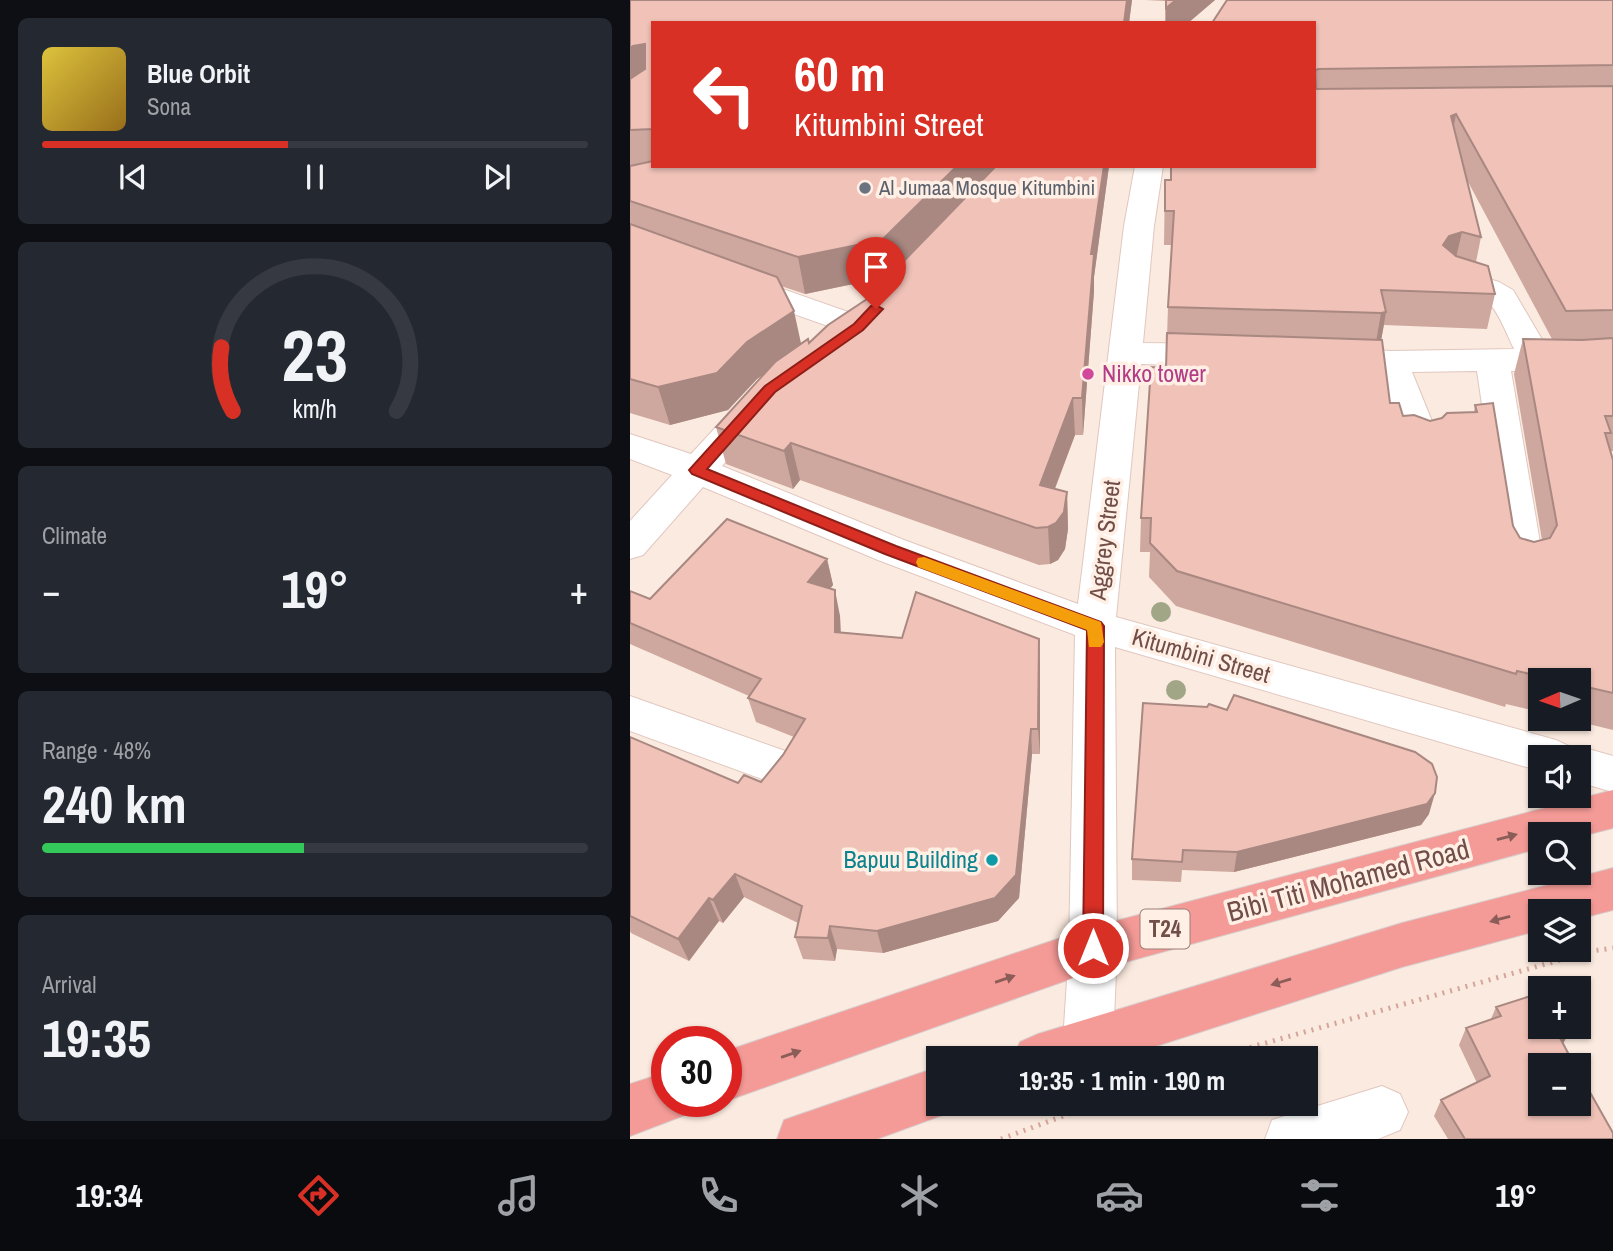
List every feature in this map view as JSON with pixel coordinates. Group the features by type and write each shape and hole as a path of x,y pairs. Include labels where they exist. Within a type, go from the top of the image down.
{"highway":[{"name":"Bibi Titi Mohamed Road","path":"742,1070 1093,948 1613,809"},
{"path":"1076,1046 1402,945 1613,889"},
{"path":"830,1134 926,1098"},
{"path":"630,1110 651,1103"}],"street":[{"name":"Aggrey Street","path":"1088,1042 1093,948 1095,626 1139,226 1149,168"},
{"path":"717,275 868,317 825,350"},
{"path":"1455,279 1488,289 1502,297 1536,358"},
{"path":"1127,353 1247,356"},
{"path":"1300,357 1391,362 1613,358"},
{"path":"1492,360 1524,560"},
{"path":"1391,362 1422,441"},
{"path":"630,545 770,389 781,381"},
{"name":"Kitumbini Street","path":"630,446 697,470 891,550 1095,626 1528,750"},
{"path":"630,713 773,765"},
{"path":"1591,768 1613,774"},
{"path":"1291,1139 1382,1112"}],"path":[{"path":"1255,1046 1592,951 1613,948"},
{"path":"1001,1139 1063,1116"}],"building":[{"path":"630,0 1127,0 1124,21 651,21 651,129 630,130 630,79 645,69 645,44 630,48"},
{"path":"1166,0 1176,0 1166,8"},
{"path":"1227,0 1613,0 1613,65 1316,70 1316,21 1213,21"},
{"path":"1613,86 1613,310 1566,311 1456,114 1451,116 1481,237 1462,232 1449,236 1443,245 1456,256 1488,266 1495,294 1381,290 1386,312 1381,313 1168,307 1174,211 1165,211 1165,180 1171,180 1171,168 1316,168 1316,89"},
{"path":"651,161 651,168 955,168 882,240 798,257 630,201 630,166"},
{"path":"994,168 1104,168 1091,254 1094,254 1082,398 1073,398 1040,485 1067,492 1064,512 1056,523 1036,528 791,443 784,451 716,427 775,362 808,339 809,343 828,325 867,299"},
{"path":"630,224 777,277 794,311 747,342 717,373 658,387 630,379"},
{"path":"1167,333 1382,340 1390,403 1399,403 1403,416 1414,415 1430,421 1442,418 1447,413 1477,412 1475,405 1493,403 1513,526 1520,538 1534,542 1550,538 1557,525 1523,339 1613,338 1613,416 1605,416 1611,433 1605,433 1613,460 1613,693 1591,688 1591,668 1528,668 1528,674 1517,671 1516,674 1177,571 1150,543 1151,518 1141,518 1151,367 1166,368"},
{"path":"727,519 827,559 808,582 835,590 835,632 902,638 916,592 1039,639 1038,729 1031,729 1016,875 995,898 877,931 830,926 828,938 795,937 802,906 735,874 713,900 709,898 678,939 630,916 630,737 738,783 744,775 761,782 783,755 805,719 748,698 761,679 630,623 630,591 650,599"},
{"path":"1234,695 1415,752 1432,764 1437,777 1435,793 1427,804 1237,852 1183,850 1182,862 1132,859 1143,703 1207,707 1209,704 1227,710"},
{"path":"1528,997 1528,1039 1561,1039 1568,1053 1528,1053 1528,1116 1591,1116 1591,1094 1613,1133 1613,1139 1465,1139 1441,1100 1490,1076 1466,1028 1501,1016 1496,1007"}],"slow traffic":[{"path":"924,562 1095,626 1095,642"}],"place":[{"name":"Al Jumaa Mosque Kitumbini","path":"865,188"},
{"name":"Nikko tower","path":"1088,374"},
{"name":"Bapuu Building","path":"992,860"}],"route":[{"path":"876,309 859,327 770,389 697,470 891,550 1095,626 1093,948"}]}
